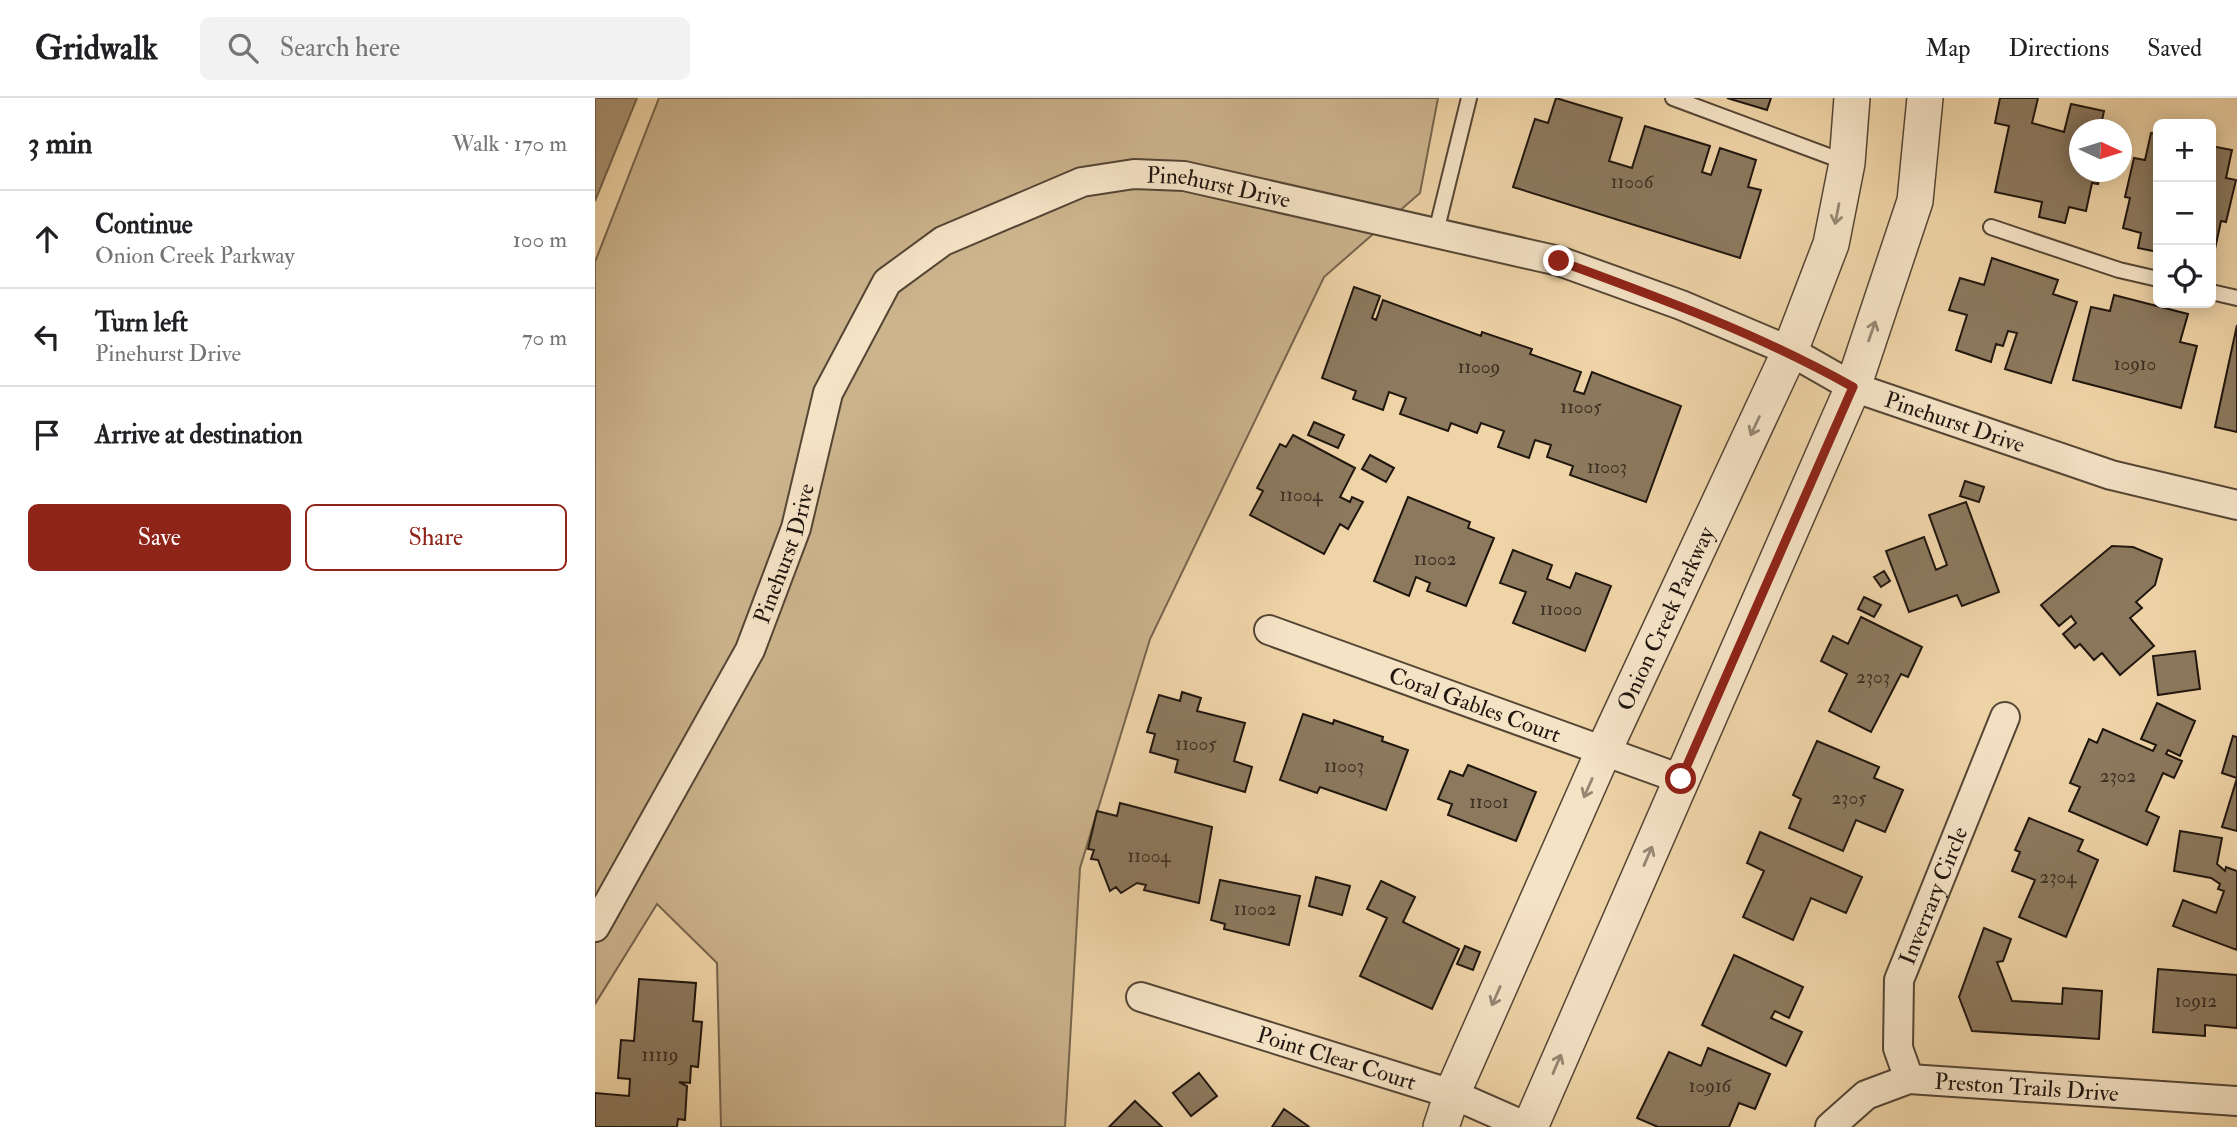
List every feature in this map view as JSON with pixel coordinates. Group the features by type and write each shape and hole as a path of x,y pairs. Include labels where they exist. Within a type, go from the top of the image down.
{"street":[{"name":"Onion Creek Parkway","path":"1441,1127 1604,750 1790,351 1831,244 1847,163 1851,98"},
{"path":"1529,1127 1853,387 1915,201 1925,98"},
{"name":"Pinehurst Drive","path":"595,927 750,650 796,528 828,393 887,282 943,241 1082,182 1133,174 1184,176 1559,261 1681,305 1790,351 1853,387 2111,475 2237,505"},
{"name":"Coral Gables Court","path":"1269,630 1681,779"},
{"name":"Inverrary Circle","path":"1909,1079 1898,1048 1899,981 2004,717"},
{"name":"Point Clear Court","path":"1141,997 1453,1094 1529,1127"},
{"name":"Preston Trails Drive","path":"1830,1127 1866,1095 1909,1079 2237,1101"}],"lane":[{"path":"1436,232 1469,98"},
{"path":"1673,98 1847,163"},
{"path":"1991,227 2119,270 2153,278"},
{"path":"2216,293 2237,298"}],"shaded area":[{"path":"595,98 637,98 595,201"},
{"path":"659,98 1438,98 1420,193 1324,277 1150,639 1080,868 1065,1127 721,1127 717,963 657,904 595,1004 595,262"}],"building":[{"path":"1556,98 1622,118 1609,161 1632,168 1645,126 1710,146 1702,172 1711,175 1720,148 1756,160 1748,187 1761,190 1740,258 1513,187 1535,119 1548,123"},
{"path":"1727,98 1771,98 1767,110"},
{"path":"2000,98 2038,98 2032,123 2064,132 2071,104 2104,111 2102,119 2069,119 2069,182 2098,182 2092,183 2086,211 2069,207 2065,223 2039,217 2042,202 1995,192 2009,126 1995,123"},
{"path":"2153,133 2153,251 2138,248 2141,233 2123,228 2130,198 2125,197 2128,182 2132,182 2134,158 2145,160"},
{"path":"2216,147 2232,150 2226,178 2236,180 2226,222 2221,221 2216,244"},
{"path":"1992,258 2058,280 2053,294 2077,302 2051,383 2005,369 2017,333 2008,331 2003,346 1996,344 1991,362 1956,350 1967,315 1949,310 1960,278 1984,285"},
{"path":"1354,287 1380,296 1372,318 1376,320 1383,300 1481,336 1482,332 1532,349 1530,354 1581,372 1574,391 1584,394 1592,372 1681,406 1646,502 1570,475 1573,466 1547,457 1551,445 1535,440 1529,458 1498,447 1504,431 1481,423 1477,433 1451,423 1448,431 1400,414 1406,398 1389,392 1383,410 1353,399 1356,391 1322,378"},
{"path":"2114,295 2153,305 2153,308 2188,314 2180,342 2197,346 2181,408 2073,380 2091,307 2110,311"},
{"path":"2237,325 2237,432 2215,427"},
{"path":"1314,422 1344,435 1338,448 1308,435"},
{"path":"1293,435 1355,468 1340,497 1350,502 1352,497 1363,502 1348,529 1340,524 1324,554 1250,515 1263,491 1257,488 1280,444 1286,447"},
{"path":"1370,455 1394,468 1386,482 1362,469"},
{"path":"1965,481 1984,487 1979,502 1960,496"},
{"path":"1408,497 1470,522 1468,528 1494,538 1466,606 1427,591 1430,583 1416,577 1409,596 1374,581"},
{"path":"1966,502 1999,592 1962,606 1957,595 1909,612 1886,551 1924,537 1936,570 1947,565 1929,515"},
{"path":"2112,546 2133,547 2162,559 2155,585 2136,602 2142,608 2130,618 2154,646 2120,675 2102,653 2094,660 2080,644 2075,648 2063,634 2076,623 2071,616 2059,626 2041,605"},
{"path":"1513,550 1552,565 1547,579 1570,588 1576,573 1611,586 1585,651 1513,623 1526,592 1500,583"},
{"path":"1884,571 1890,581 1881,587 1874,577"},
{"path":"1864,597 1881,605 1874,617 1858,609"},
{"path":"1861,617 1922,647 1908,677 1901,674 1871,732 1829,711 1847,674 1821,661 1833,636 1848,644"},
{"path":"2195,651 2200,689 2158,695 2153,656"},
{"path":"1182,692 1201,698 1197,711 1245,723 1234,761 1252,767 1245,792 1175,772 1178,760 1150,752 1155,734 1147,732 1159,695 1180,701"},
{"path":"2157,703 2195,721 2180,756 2168,750 2166,754 2182,761 2174,778 2163,773 2146,811 2159,817 2147,845 2069,811 2080,787 2070,783 2089,739 2097,743 2103,729 2153,751 2156,745 2141,739"},
{"path":"1303,714 1333,724 1334,720 1383,737 1382,741 1408,750 1386,810 1320,787 1317,793 1280,780"},
{"path":"2233,736 2237,737 2237,778 2222,773"},
{"path":"1817,741 1879,767 1874,778 1903,790 1885,832 1856,820 1843,851 1789,828 1801,799 1793,795"},
{"path":"1468,765 1536,792 1516,841 1448,815 1452,804 1438,799 1450,771 1463,776"},
{"path":"2237,778 2237,831 2222,827"},
{"path":"1120,803 1212,827 1199,903 1144,890 1146,885 1137,883 1121,893 1116,887 1110,891 1098,860 1091,859 1094,850 1088,849 1097,811 1117,816"},
{"path":"2029,818 2083,840 2078,851 2098,860 2066,937 2019,917 2035,880 2012,871 2020,852 2015,850"},
{"path":"2180,831 2222,838 2217,864 2225,871 2226,867 2237,871 2237,950 2173,926 2183,900 2216,913 2224,891 2218,889 2220,884 2211,878 2174,871"},
{"path":"1760,832 1862,877 1846,913 1811,898 1793,940 1743,917 1764,871 1747,863"},
{"path":"1316,877 1350,886 1342,915 1309,906"},
{"path":"1220,880 1300,896 1289,945 1224,929 1225,924 1211,920"},
{"path":"1381,881 1415,897 1403,922 1459,949 1432,1009 1360,976 1387,918 1367,909"},
{"path":"1984,928 2011,939 2003,961 1997,962 2012,1001 2062,1004 2063,988 2102,991 2099,1039 1972,1031 1959,997"},
{"path":"1465,946 1480,952 1473,970 1457,964"},
{"path":"1734,955 1803,987 1789,1018 1775,1011 1771,1018 1802,1032 1786,1066 1702,1025"},
{"path":"2158,969 2237,975 2237,1028 2205,1025 2205,1036 2153,1032"},
{"path":"639,979 696,983 693,1021 702,1022 698,1067 691,1066 690,1083 679,1082 687,1086 685,1120 678,1119 677,1127 595,1127 595,1093 629,1096 630,1079 618,1078 621,1040 634,1041"},
{"path":"1708,1048 1770,1074 1755,1109 1739,1103 1729,1127 1658,1127 1637,1118 1669,1052 1701,1066"},
{"path":"1199,1073 1217,1096 1191,1116 1173,1093"},
{"path":"1135,1101 1162,1127 1109,1127"},
{"path":"1284,1109 1308,1126 1309,1127 1272,1127"}],"route":[{"path":"1559,261 1681,305 1790,351 1853,387 1681,779"}]}
